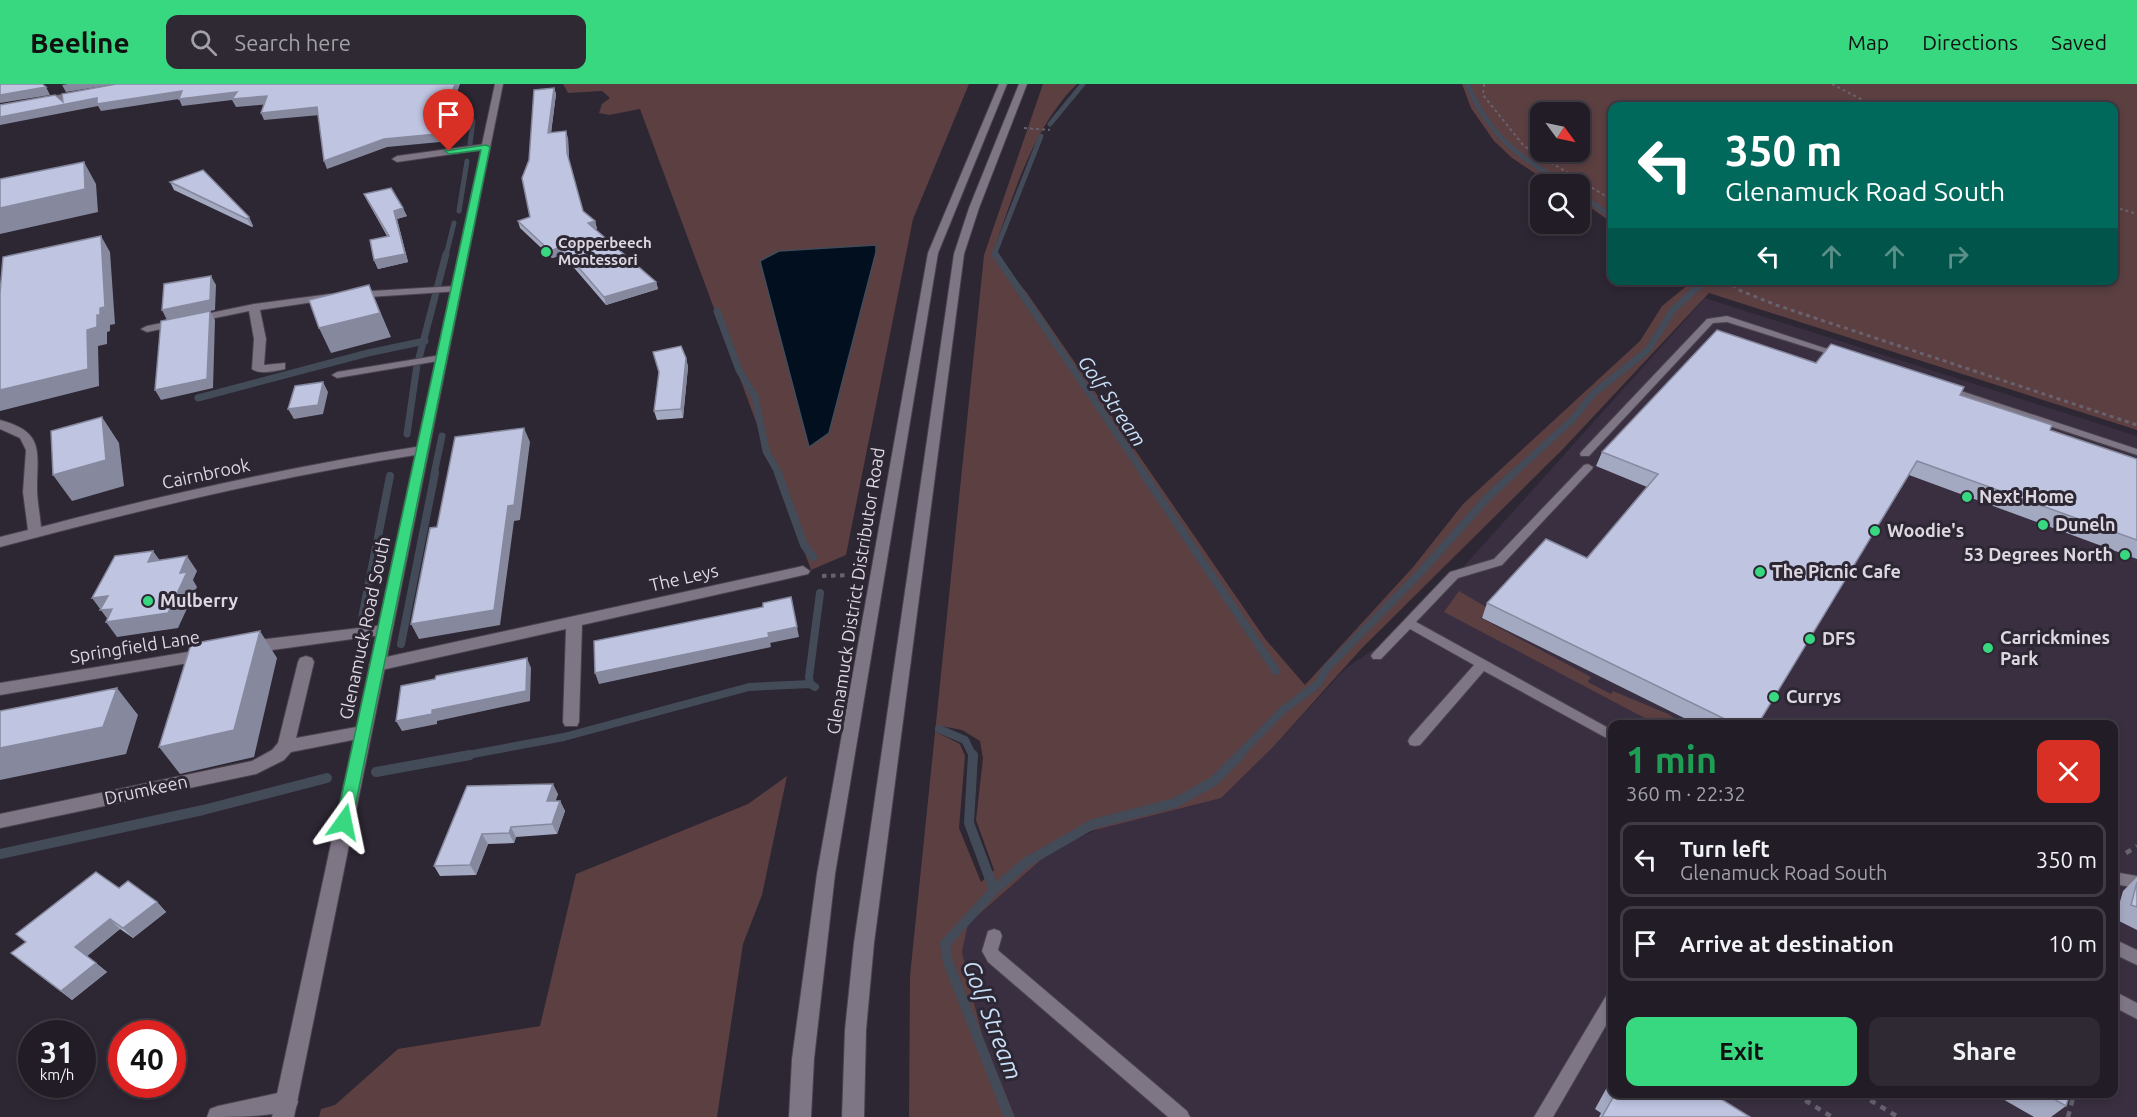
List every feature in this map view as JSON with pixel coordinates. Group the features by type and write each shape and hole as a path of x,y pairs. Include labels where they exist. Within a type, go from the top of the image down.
{"street":[{"name":"Glenamuck Road South","path":"285,1109 441,358 450,290 486,147 499,84"},
{"name":"Glenamuck District Distributor Road","path":"801,1117 803,1059 816,950 877,575 933,253 1003,84"},
{"path":"853,1117 852,1052 871,877 888,770 959,254 1023,84"},
{"path":"0,108 54,94 91,92"},
{"path":"397,159 486,147"},
{"path":"147,329 254,307 333,296 450,290"},
{"path":"254,307 260,339 258,369 281,366"},
{"path":"0,424 25,436 32,450 30,492 35,532"},
{"name":"Cairnbrook","path":"0,542 106,513 364,459 422,450"},
{"name":"The Leys","path":"377,665 803,571"},
{"path":"571,722 574,622"},
{"name":"Springfield Lane","path":"0,689 226,651 384,630"},
{"path":"286,746 306,662"},
{"name":"Drumkeen","path":"0,821 256,767 278,755 286,746 362,732"},
{"path":"218,1117 285,1109"}],"lane":[{"path":"1585,454 1710,321 1727,319 1856,360"},
{"path":"337,375 441,358"},
{"path":"1935,386 2137,452"},
{"path":"1377,656 1410,624 1454,575 1498,562 1588,467"},
{"path":"1410,624 1608,734"},
{"path":"1415,741 1481,665"},
{"path":"2118,879 2137,882"},
{"path":"994,936 990,951 994,957 1181,1117"},
{"path":"2118,948 2137,958"},
{"path":"2118,1001 2137,1011"},
{"path":"1543,1117 1608,1008"}],"path":[{"path":"1484,84 1483,95 1524,146 1608,198"},
{"path":"1832,84 1866,102"},
{"path":"1006,127 1050,130"},
{"path":"2118,208 2137,214"},
{"path":"1732,285 1739,290 1776,305 2137,424"},
{"path":"803,571 809,578 877,575"},
{"path":"2118,853 2126,853 2137,846"},
{"path":"1802,1098 1832,1117"},
{"path":"1806,1100 1810,1098"},
{"path":"1867,1098 1898,1117"},
{"path":"2068,1117 2073,1098"}],"shaded area":[{"path":"563,84 969,84 913,219 846,555 811,570 640,109 609,115 599,113 602,104 610,98 602,91 568,93"},
{"path":"1043,84 1077,84 1061,102 1036,142 1016,187 992,255 997,256 1027,293 1266,640 1305,685 1414,566 1463,504 1640,341 1662,306 1688,285 2118,285 2118,102 1608,102 1608,220 1590,207 1590,174 1536,174 1512,158 1494,141 1471,108 1462,84 2137,84 2137,430 1709,293 1562,450 1362,648 1274,746 1221,798 1087,832 1051,851 968,924 962,952 973,999 983,1038 1015,1117 909,1117 910,976 984,255","holes":["941,726 962,730 980,741 983,758 976,820 994,870 981,882 959,828 965,756 960,744 936,732"]},
{"name":"Carrickmines Park","path":"1705,298 2137,436 2137,1117 1015,1117 983,1038 973,999 962,952 968,924 1051,851 1274,746 1346,668 1412,624"},
{"path":"1459,591 1488,608 1481,618 1591,677 1588,682 1611,694 1613,691 1678,720 1648,720 1444,612"},
{"path":"787,776 762,895 743,944 717,1117 319,1117 321,1109 335,1105 398,1049 540,1026 576,874 748,804"}],"water":[{"path":"876,245 829,433 809,447 760,261 779,251"}],"building":[{"path":"0,84 42,84 46,87 0,95"},
{"path":"116,84 455,84 437,134 384,139 324,161 317,107 261,113 267,96 232,99 237,92 179,99 182,91 97,104 97,98 0,117 0,105 55,95 63,102 62,94"},
{"path":"554,88 548,133 566,131 567,153 583,211 595,221 588,223 656,282 604,297 561,247 550,251 518,221 530,217 522,178 529,160 534,90"},
{"path":"84,162 85,189 0,208 0,179"},
{"path":"203,170 249,217 247,219 170,182"},
{"path":"391,188 403,208 394,211 405,254 374,260 370,240 389,236 364,194"},
{"path":"101,236 105,307 100,308 100,315 97,315 97,327 87,330 88,369 0,390 0,293 3,257"},
{"path":"211,276 210,300 162,310 164,284"},
{"path":"369,285 380,313 319,328 309,300"},
{"path":"210,311 207,379 155,390 161,321"},
{"path":"1717,330 1816,363 1831,344 1964,387 1960,395 2052,425 2050,430 2137,459 2137,540 1917,461 1760,720 1727,720 1487,603 1546,539 1587,558 1658,474 1602,452"},
{"path":"681,346 686,358 681,409 654,411 659,372 653,352"},
{"path":"323,382 318,405 288,409 295,386"},
{"path":"102,417 106,460 53,475 51,431"},
{"path":"524,428 514,505 508,506 494,610 411,624 430,528 437,527 455,437"},
{"name":"Mulberry","path":"153,551 148,562 187,556 180,573 187,572 168,613 106,622 112,609 100,610 108,596 92,598 115,556"},
{"path":"791,597 797,627 768,633 769,637 595,673 594,641 763,607 763,603"},
{"path":"260,631 234,730 159,747 191,644"},
{"path":"527,658 526,691 432,710 432,714 396,721 401,686 435,679 436,676"},
{"path":"117,688 103,727 0,748 0,711"},
{"path":"553,784 547,801 560,801 552,824 511,827 509,833 482,834 470,865 434,866 467,786"},
{"path":"96,872 119,888 128,881 157,902 123,928 110,919 75,947 96,963 61,991 11,953 26,942 16,934"},
{"path":"2137,882 2137,907 2131,905"},
{"path":"1613,1098 1719,1098 1750,1117 1602,1117"},
{"path":"2052,1098 2069,1098 2066,1106"}],"waterway":[{"name":"Golf Stream","path":"1050,124 1083,84"},
{"path":"1467,84 1485,118 1495,131 1519,154 1549,174"},
{"path":"470,144 473,121"},
{"name":"Golf Stream","path":"994,255 1041,136"},
{"path":"459,211 467,161"},
{"path":"1590,201 1608,214"},
{"path":"446,255 454,223"},
{"path":"423,341 446,254"},
{"name":"Golf Stream","path":"995,254 1144,474"},
{"path":"1513,474 1572,420 1594,393 1648,350 1673,310 1699,285"},
{"path":"717,311 739,370 755,397 766,451 779,474"},
{"path":"198,398 368,353 423,341"},
{"path":"419,358 423,341"},
{"path":"407,434 417,365"},
{"path":"434,474 442,436"},
{"path":"401,644 435,473"},
{"path":"778,473 804,545 813,557"},
{"name":"Golf Stream","path":"1143,473 1276,671"},
{"path":"1238,756 1283,710 1318,684 1326,669 1418,575 1488,497 1514,473"},
{"path":"361,623 390,476"},
{"path":"810,684 820,593"},
{"path":"462,756 564,737 749,687 810,684"},
{"path":"810,684 815,687"},
{"path":"939,729 965,740 973,756"},
{"path":"376,772 470,755"},
{"name":"Golf Stream","path":"994,890 1027,862 1093,824 1175,803 1214,781 1240,755"},
{"path":"973,756 969,823 994,890"},
{"path":"0,854 203,810 327,778"},
{"name":"Golf Stream","path":"994,890 945,944 948,962 1009,1117"}],"place":[{"name":"Copperbeech Montessori","path":"546,252"},
{"name":"Next Home","path":"1967,497"},
{"name":"Duneln","path":"2043,525"},
{"name":"Woodie's","path":"1875,531"},
{"name":"53 Degrees North","path":"2125,555"},
{"name":"The Picnic Cafe","path":"1760,572"},
{"name":"Mulberry","path":"148,601"},
{"name":"DFS","path":"1810,639"},
{"name":"Carrickmines Park","path":"1988,648"},
{"name":"Currys","path":"1774,697"}],"route":[{"path":"344,822 486,147 449,151"}]}
